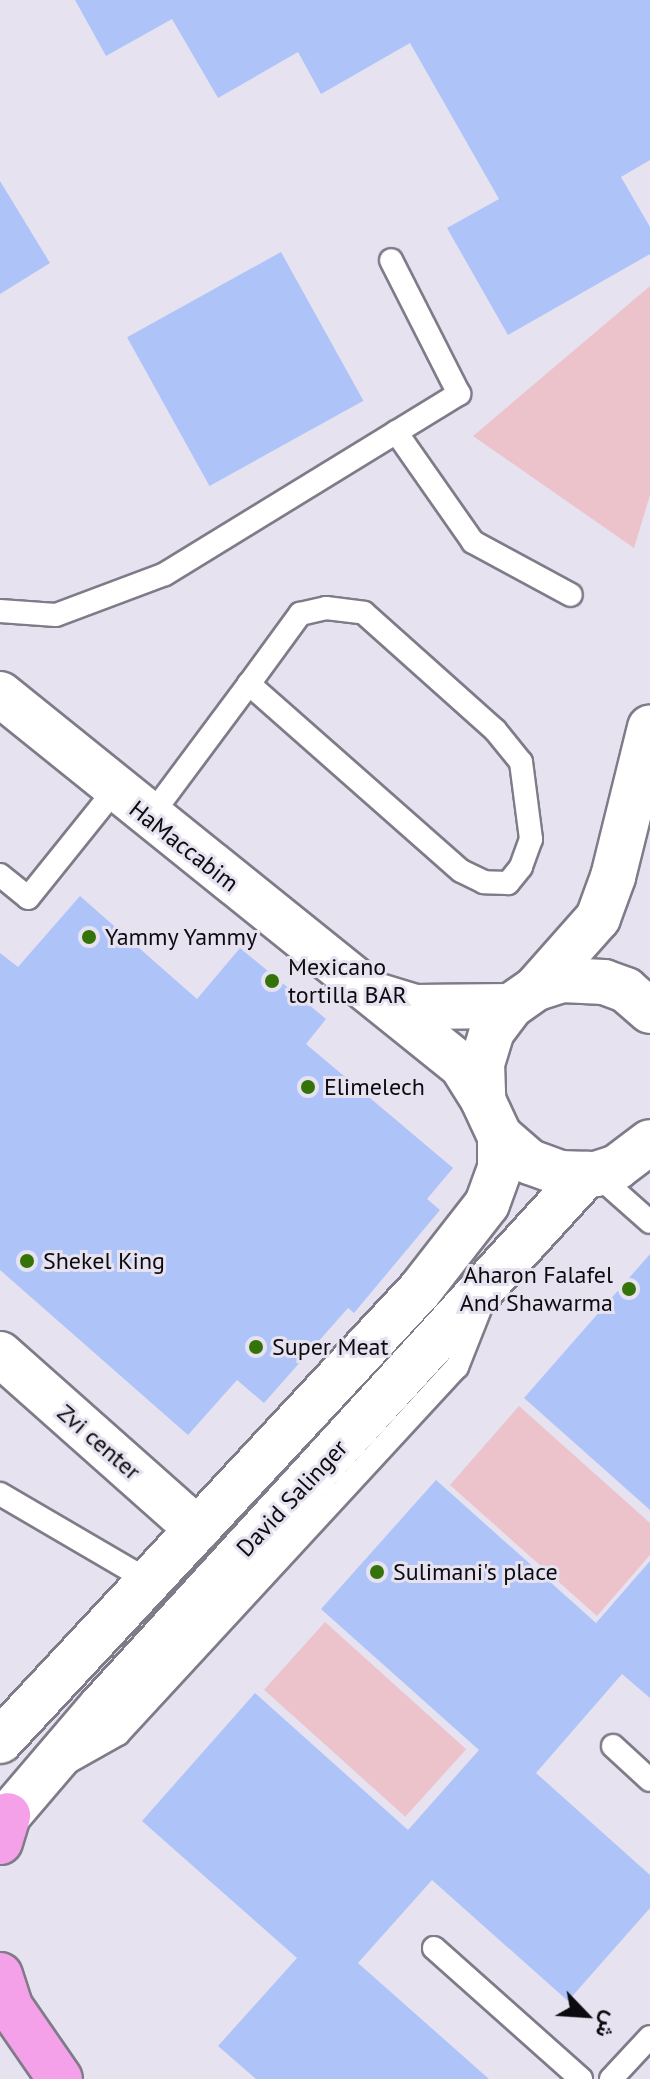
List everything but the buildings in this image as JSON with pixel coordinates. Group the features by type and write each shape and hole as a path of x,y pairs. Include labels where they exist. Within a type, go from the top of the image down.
{"highway":[{"path":"0,1975 11,2008 60,2079"},
{"path":"0,2047 52,2079"}],"street":[{"name":"HaMaccabim","path":"0,694 114,791 462,1066 492,1118 530,1162 560,1173 592,1174"},
{"path":"523,997 598,918 613,877 650,728"},
{"name":"HaMaccabim","path":"372,993 414,1007 523,997 562,980 604,982 626,990 650,1011"},
{"name":"David Salinger","path":"0,1741 459,1241 487,1204 500,1168 482,1063 492,1031 523,997"},
{"path":"592,1174 648,1148"},
{"name":"David Salinger","path":"3,1828 41,1777 592,1174"},
{"name":"Zvi center","path":"0,1354 197,1529"}],"lane":[{"path":"0,611 56,615 165,574 459,394 391,260"},
{"path":"396,432 473,542 571,595"},
{"path":"149,818 300,614 326,608 364,613 495,730 521,762 531,839 521,867 508,883 484,882 461,871 249,684"},
{"path":"0,875 28,898 114,791"},
{"path":"592,1174 650,1222"},
{"path":"0,1494 149,1581"},
{"path":"613,1746 650,1780"},
{"path":"434,1948 581,2079"},
{"path":"611,2079 650,2037"}],"shaded area":[{"path":"650,286 650,495 634,548 473,436"},
{"path":"519,1406 650,1523 650,1555 597,1616 450,1485"},
{"path":"325,1622 466,1749 405,1817 264,1690"}],"place":[{"name":"Yammy Yammy","path":"89,937"},
{"name":"Mexicano tortilla BAR","path":"272,981"},
{"name":"Elimelech","path":"308,1087"},
{"name":"Shekel King","path":"27,1261"},
{"name":"Aharon Falafel And Shawarma","path":"629,1289"},
{"name":"Super Meat","path":"256,1347"},
{"name":"Sulimani's place","path":"377,1572"}]}
